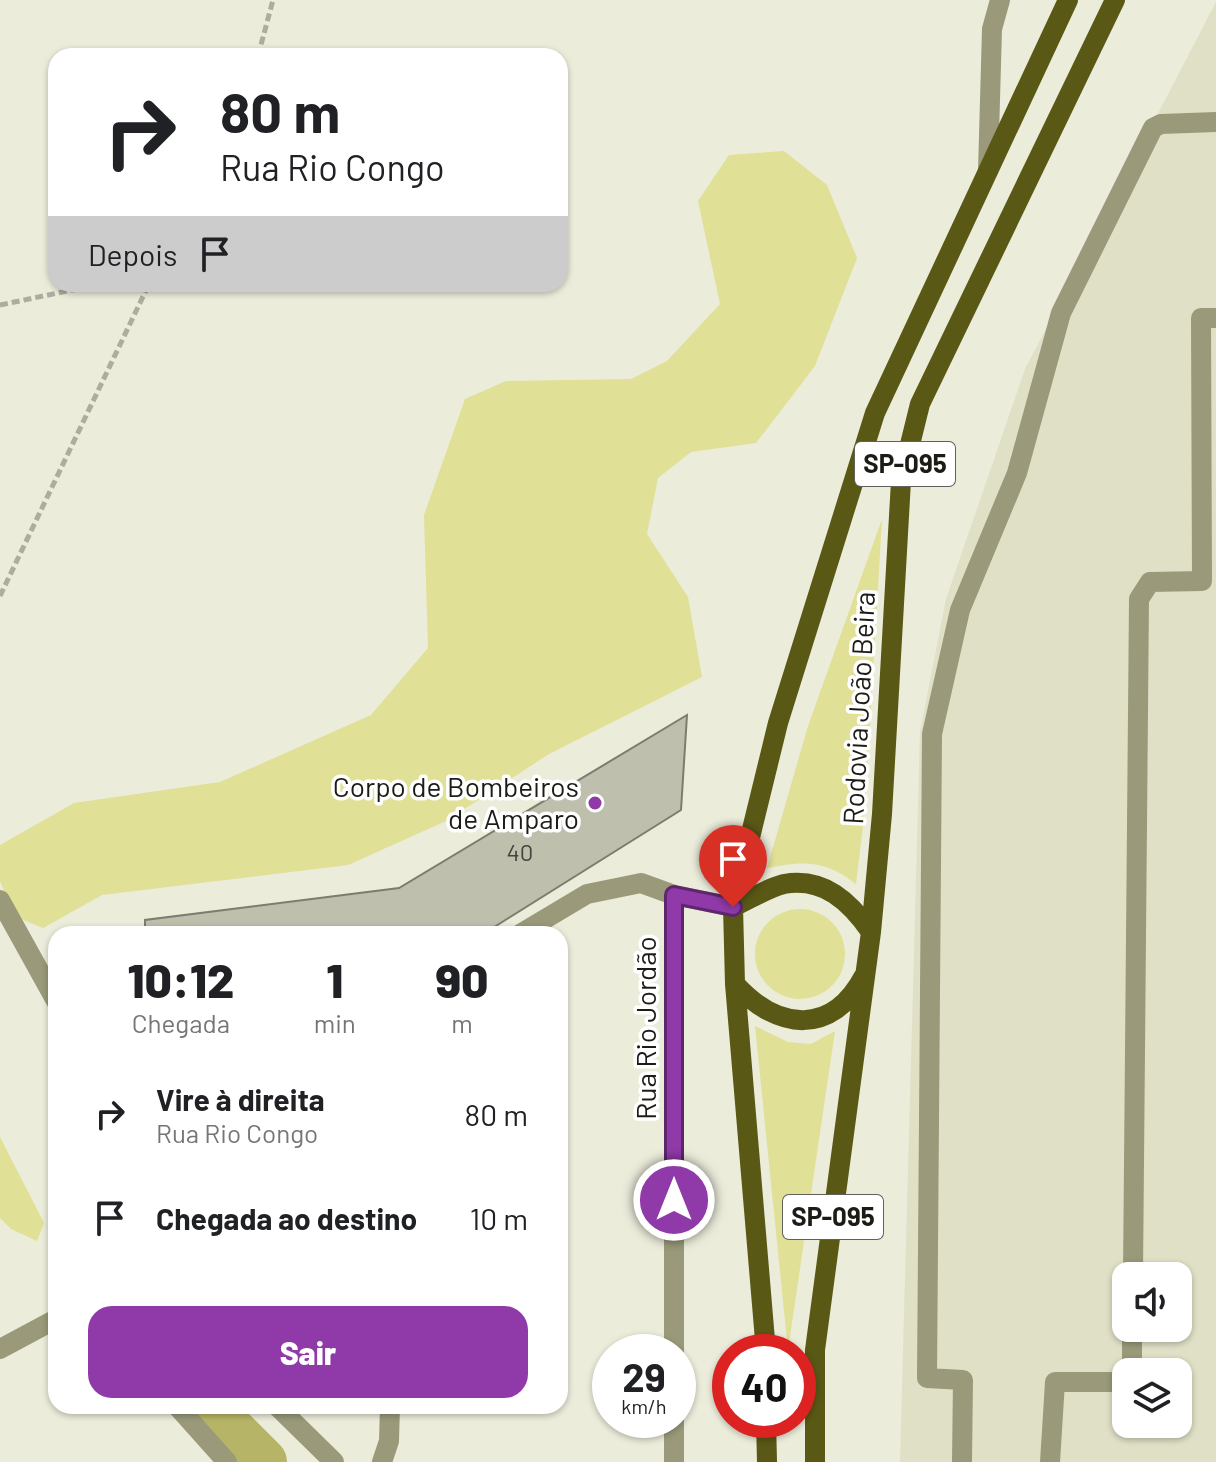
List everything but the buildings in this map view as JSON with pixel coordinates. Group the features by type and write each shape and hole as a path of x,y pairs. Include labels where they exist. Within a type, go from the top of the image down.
{"main road":[{"name":"Rodovia João Beira","path":"764,1334 735,984 733,907 778,723 875,413 1068,0"},
{"name":"Rodovia João Beira","path":"815,1462 815,1350 866,973 882,814 901,481 920,404 1115,0"},
{"path":"733,907 784,884 811,883 836,893 850,905 871,932"},
{"path":"735,984 761,1009 776,1017 806,1021 834,1011 856,991 866,973"},
{"path":"766,1438 767,1462"}],"street":[{"path":"988,174 992,29 1000,0"},
{"path":"962,1462 963,1380 927,1378 932,734 960,610 1017,473 1061,313 1153,128 1161,124 1216,122"},
{"path":"1133,1262 1139,599 1150,582 1202,581 1201,318 1216,318"},
{"path":"533,926 587,894 641,883 674,895 733,907"},
{"name":"Rua Rio Jordão","path":"674,895 674,1334"},
{"path":"0,900 48,987"},
{"path":"0,1349 48,1323"},
{"path":"1050,1462 1055,1382 1112,1382"},
{"path":"184,1414 227,1462"},
{"path":"285,1414 334,1462"},
{"path":"382,1462 389,1441 390,1414"},
{"path":"674,1438 674,1462"}],"path":[{"path":"260,48 273,0"},
{"path":"0,305 63,292"},
{"path":"0,596 145,292"}],"shaded area":[{"path":"1216,2 1216,1462 900,1462 920,732 946,599 1025,369"},
{"path":"784,151 827,185 857,258 815,366 756,443 691,452 658,478 647,534 688,597 702,677 549,754 446,821 348,865 102,895 43,928 14,916 0,881 0,845 74,803 220,782 371,715 428,648 424,515 465,399 506,381 631,379 667,361 720,304 698,201 729,155"},
{"path":"882,519 865,809 856,884 834,870 813,864 767,868 808,726"},
{"path":"800,909 817,913 832,922 841,937 845,954 841,971 832,986 817,995 800,999 783,995 768,986 759,971 755,954 759,937 768,922 783,913"},
{"path":"755,1026 788,1042 811,1044 835,1031 790,1334 786,1334"},
{"path":"0,1137 44,1223 37,1241 11,1229 0,1218"}],"waterway":[{"path":"215,1414 263,1462"}],"place":[{"name":"Corpo de Bombeiros de Amparo","path":"595,803"}],"route":[{"path":"674,1200 674,895 733,907"}]}
